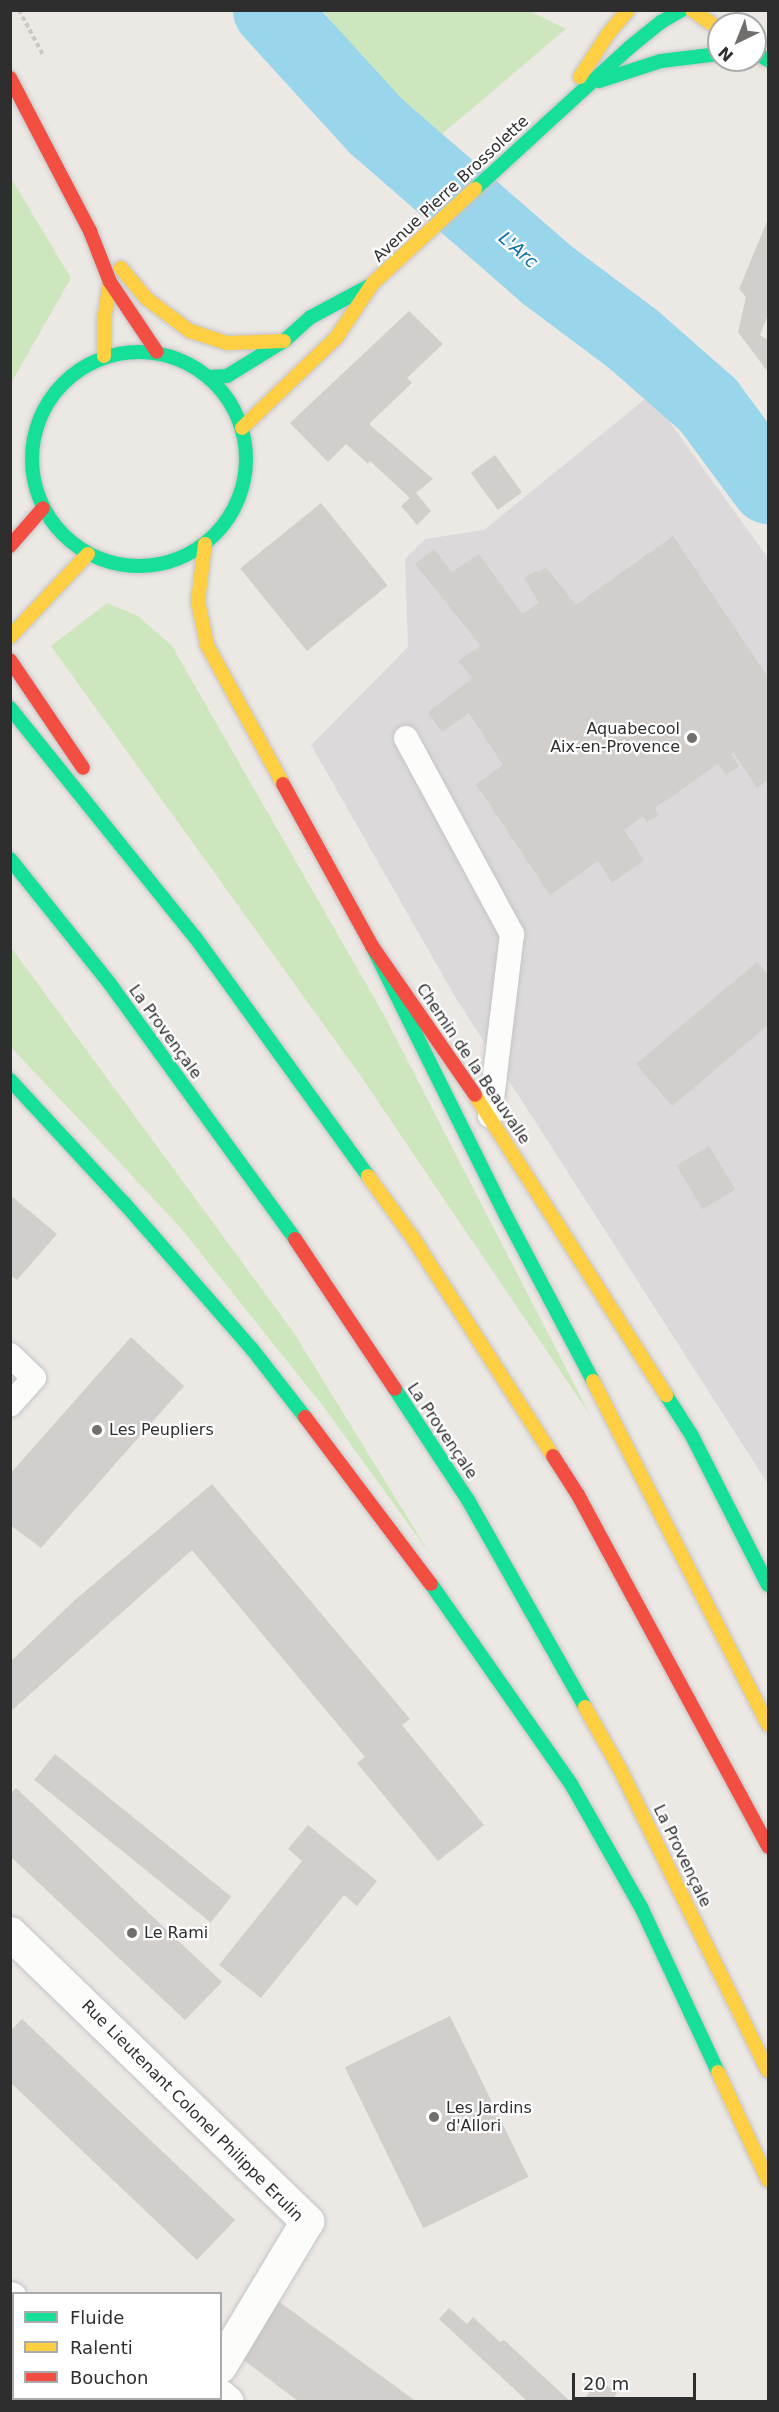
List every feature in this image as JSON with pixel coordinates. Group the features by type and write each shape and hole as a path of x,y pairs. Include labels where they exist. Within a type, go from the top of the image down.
{"main road":[{"name":"Avenue Pierre Brossolette","path":"552,119 608,34 628,10"},
{"name":"Avenue Pierre Brossolette","path":"242,428 336,338 373,284 591,83 661,22 682,10"},
{"path":"692,10 707,21"},
{"path":"591,83 661,61 707,55"},
{"path":"10,78 90,231 110,282 157,352"},
{"path":"90,231 147,299 190,331 228,343 284,341"},
{"path":"104,356 104,320 110,282"},
{"name":"Avenue Pierre Brossolette","path":"209,377 227,376 284,341 311,318 373,284"},
{"path":"157,352 177,358 209,377 233,406 242,428 247,452 243,489 230,517 205,544 164,564 123,565 88,554 63,535 43,508 32,474 33,436 43,409 66,379 104,356 157,352"},
{"path":"10,546 43,508"},
{"name":"Chemin de la Beauvalle","path":"205,544 198,601 207,645 372,946 490,1116 692,1436 768,1585"},
{"path":"10,637 88,554"},
{"path":"10,660 91,780"},
{"path":"10,708 195,937"},
{"path":"110,809 195,937 413,1238 578,1495 768,1847"},
{"name":"La Provençale","path":"10,859 110,984 289,1230 468,1500 621,1771 768,2071"},
{"path":"372,946 506,1216 627,1444 768,1725"},
{"path":"10,1080 124,1203 252,1349 357,1484 466,1633 570,1784 641,1907 768,2180"}],"street":[{"name":"Rue Lieutenant Colonel Philippe Erulin","path":"10,1933 307,2221 222,2363"}],"lane":[{"path":"406,738 512,934 490,1116"},
{"path":"10,1355 34,1378 10,1405"}],"shaded area":[{"path":"650,395 768,558 768,1484 457,1000 311,745 408,647 405,559 425,539 484,530"}],"green space":[{"path":"323,11 529,11 566,29 429,145"},
{"path":"11,178 71,278 11,383"},
{"path":"107,603 138,616 172,646 384,1015 590,1415 360,1075 51,646"},
{"path":"10,946 294,1333 430,1554 323,1406 180,1227 11,1047"}],"building":[{"path":"768,219 768,315 760,335 768,340 768,372 738,332 746,297 739,289"},
{"path":"409,311 443,344 407,378 412,383 369,424 433,479 416,493 431,511 417,525 401,506 410,498 370,461 368,464 346,444 328,462 290,423"},
{"path":"495,455 522,492 498,510 471,473"},
{"path":"321,503 388,585 307,651 240,568"},
{"path":"673,536 768,677 768,780 757,788 734,753 731,754 739,766 726,775 718,764 655,808 659,815 647,822 643,816 624,830 644,860 612,883 598,861 550,895 476,784 503,765 469,713 442,732 428,712 473,678 458,661 481,646 415,564 434,549 452,572 479,554 522,614 539,603 524,578 536,571 546,567 576,605"},
{"path":"757,962 768,975 768,1025 672,1106 636,1064"},
{"path":"709,1146 735,1190 703,1209 676,1166"},
{"path":"10,1195 57,1234 17,1280 10,1275"},
{"name":"Les Peupliers","path":"131,1337 184,1386 41,1548 10,1525 10,1474"},
{"path":"212,1484 410,1719 402,1725 484,1825 438,1861 357,1763 365,1757 192,1550 10,1712 10,1662 76,1599"},
{"path":"55,1754 231,1897 211,1923 34,1780"},
{"name":"Le Rami","path":"16,1788 222,1982 185,2020 10,1856 10,1794"},
{"path":"308,1825 377,1881 357,1906 344,1895 261,1998 219,1965 302,1861 288,1849"},
{"name":"Les Jardins d'Allori","path":"450,2016 528,2177 423,2228 345,2067"},
{"path":"22,2019 235,2220 197,2260 10,2082 10,2031"},
{"path":"278,2301 417,2402 299,2402 241,2358"},
{"path":"449,2308 467,2324 473,2317 500,2342 504,2340 571,2402 528,2402 439,2319"},
{"path":"597,2379 617,2392 611,2402 583,2402"},
{"path":"64,2400 129,2400 129,2402 64,2402"}],"waterway":[{"name":"L'Arc","path":"270,10 376,126 546,274 633,339 708,405 768,486"}],"traffic: fast":[{"path":"475,189 630,47 661,22 682,10"},
{"path":"599,81 661,61 707,55"},
{"path":"209,377 227,376 284,341 311,317 369,286"},
{"path":"139,352 160,354 180,360 215,383 238,418 244,438 246,459 244,480 238,500 215,535 180,558 160,564 139,566 118,564 98,558 63,535 40,500 34,480 32,459 34,438 40,418 63,383 98,360 118,354 139,352"},
{"path":"10,708 195,937 368,1176"},
{"path":"10,859 110,984 295,1239"},
{"path":"372,946 506,1216 593,1381"},
{"path":"10,1080 124,1203 252,1349 305,1417"},
{"path":"395,1389 468,1500 585,1707"},
{"path":"666,1395 692,1436 768,1585"},
{"path":"431,1584 571,1784 641,1907 718,2072"}],"traffic: slow":[{"path":"580,77 608,34 628,10"},
{"path":"692,10 707,21"},
{"path":"242,428 336,338 373,283 475,189"},
{"path":"121,268 147,299 190,331 228,343 284,341"},
{"path":"104,356 104,320 110,282"},
{"path":"205,544 198,601 207,645 283,784"},
{"path":"10,637 88,554"},
{"path":"475,1095 666,1395"},
{"path":"368,1176 413,1238 553,1456"},
{"path":"593,1381 768,1725"},
{"path":"585,1707 621,1771 768,2071"},
{"path":"718,2072 768,2180"}],"traffic: jam":[{"path":"10,78 90,231 110,282 157,352"},
{"path":"10,546 43,508"},
{"path":"10,660 83,768"},
{"path":"283,784 372,946 475,1095"},
{"path":"295,1239 395,1389"},
{"path":"305,1417 431,1584"},
{"path":"553,1456 578,1495 768,1847"}],"place":[{"name":"Aquabecool Aix-en-Provence","path":"692,738"},
{"name":"Les Peupliers","path":"97,1430"},
{"name":"Le Rami","path":"132,1933"},
{"name":"Les Jardins d'Allori","path":"434,2117"}]}
